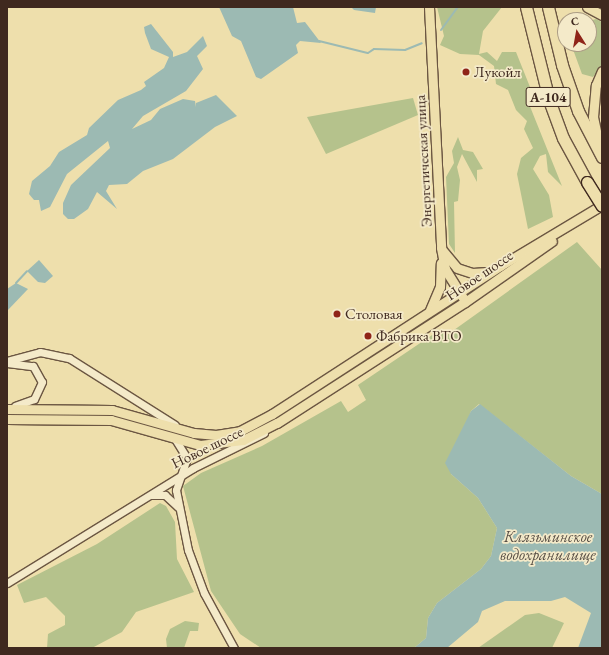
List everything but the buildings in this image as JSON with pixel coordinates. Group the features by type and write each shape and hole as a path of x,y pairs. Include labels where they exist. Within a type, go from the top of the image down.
{"highway":[{"name":"А-104","path":"526,7 549,100 563,138 586,182 602,206"},
{"name":"А-104","path":"548,7 574,98 602,157"}],"main road":[{"path":"588,7 602,15"},
{"name":"Энергетическая улица","path":"429,10 441,248 445,269 465,302"},
{"path":"602,71 596,85 593,117 602,154"},
{"name":"А-104","path":"576,222 602,206"},
{"name":"Новое шоссе","path":"7,408 112,410 184,430 223,434 255,424 497,268 576,222"},
{"name":"Новое шоссе","path":"277,423 465,302 576,222"},
{"path":"428,313 440,287 441,248"},
{"name":"А-104","path":"441,248 451,264 466,272 478,274 497,268"},
{"path":"7,419 111,420 200,445 230,444 277,423"}],"street":[{"path":"7,362 40,352 69,358 184,430"},
{"path":"7,362 33,366 42,382 34,400 7,408"},
{"name":"Новое шоссе","path":"7,582 182,474 255,440 277,423"},
{"path":"175,439 187,458 176,486 179,509 194,569 234,648"},
{"path":"169,483 176,486"},
{"path":"149,495 169,497 179,509"}],"green space":[{"path":"437,7 502,7 483,31 479,54 487,52 497,61 502,52 516,52 530,87 529,104 562,186 548,172 546,154 540,156 533,169 549,195 553,217 528,229 517,174 521,158 533,148 524,129 527,121 516,110 508,90 496,84 494,66 479,55 460,54 440,45 444,36"},
{"path":"597,20 602,22 602,66 593,77 582,74 574,52 597,52"},
{"path":"413,98 418,115 326,154 307,117"},
{"path":"458,137 463,150 473,152 483,169 477,170 477,182 462,154 457,167 460,180 458,201 454,202 455,253 449,244 446,177 454,163 452,151"},
{"path":"577,242 602,270 602,494 571,476 479,404 471,411 451,474 478,498 497,528 491,556 481,569 437,603 428,618 426,638 414,648 261,648 240,634 211,591 183,486 201,473 262,446 341,401 348,412 366,400 358,385 441,329 447,335"},
{"path":"160,503 166,506 175,522 177,559 194,592 136,612 122,632 92,648 47,648 48,634 65,625 65,616 46,597 24,603 17,585 97,544"},
{"path":"539,613 564,623 552,648 478,648 525,615"},
{"path":"185,621 199,623 198,631 190,631 184,648 167,648 166,639 170,629"}],"water":[{"path":"219,7 293,7 297,23 305,22 321,43 300,41 296,45 298,53 261,79 256,77 241,41 232,36"},
{"path":"351,7 376,7 375,13 354,10"},
{"path":"151,24 173,52 173,57 187,52 203,36 207,46 197,56 203,69 186,91 143,116 132,129 151,120 160,109 183,99 195,101 196,107 196,103 216,95 237,116 215,127 173,159 143,171 127,184 109,185 106,191 117,209 97,192 88,209 74,219 68,219 63,214 63,203 71,185 110,148 108,141 67,174 50,207 41,211 39,200 34,200 29,194 32,181 50,166 59,152 87,135 89,128 118,100 141,90 146,86 144,82 164,68 169,57 151,49 145,33 144,27"},
{"path":"39,260 53,276 45,283 38,282 27,271"},
{"path":"16,283 28,289 7,311 7,289"},
{"name":"Клязьминское водохранилище","path":"480,404 571,476 602,494 602,648 578,648 591,613 565,597 551,601 505,601 482,611 478,622 447,648 414,648 426,638 428,618 437,603 481,569 491,556 497,528 478,498 451,474 445,463 471,411"}],"waterway":[{"path":"441,30 458,7"},
{"path":"319,41 368,53 374,49 405,50 422,43"},
{"path":"16,283 27,271"}],"place":[{"name":"Лукойл","path":"466,72"},
{"name":"Столовая","path":"337,314"},
{"name":"Фабрика ВТО","path":"368,336"}]}
